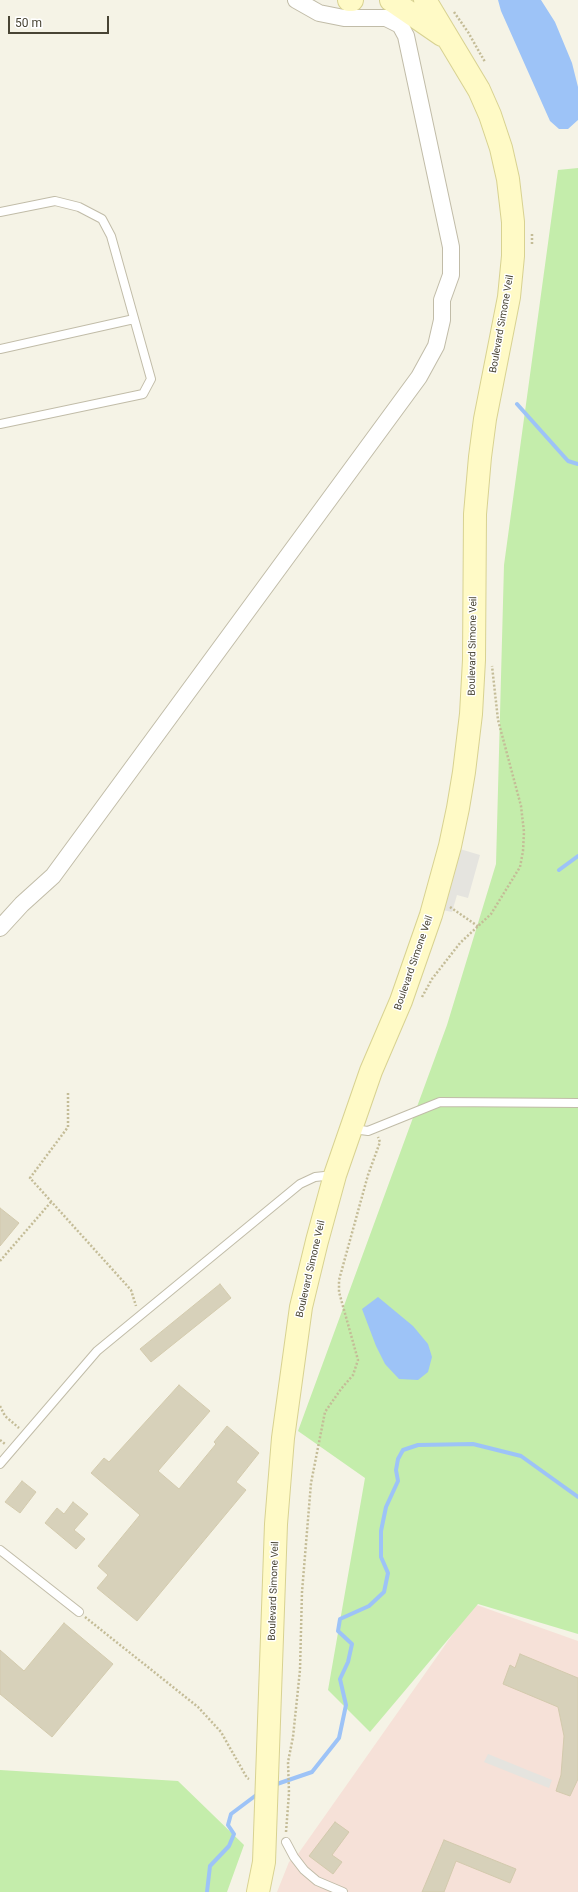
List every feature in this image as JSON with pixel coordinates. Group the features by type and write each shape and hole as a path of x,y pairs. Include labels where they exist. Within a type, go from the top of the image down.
{"main road":[{"name":"Boulevard Simone Veil","path":"390,0 446,38"},
{"name":"Boulevard Simone Veil","path":"258,1892 264,1862 276,1524 283,1438 301,1307 335,1175 359,1130 371,1071 402,1001 436,896 450,846 464,772 471,714 474,660 474,514 486,419 509,297 513,250 513,222 508,179 501,148 479,90 461,59 446,38 425,0"}],"street":[{"path":"0,928 22,904 53,876 419,377 436,346 442,320 442,300 451,275 451,247 406,36 400,25 386,18 344,18 319,13 296,0"}],"lane":[{"path":"0,212 55,201 79,206 102,220 111,236 151,379 143,394 0,424"},
{"path":"0,349 134,319"},
{"path":"359,1130 440,1102 578,1103"},
{"path":"0,1464 97,1351 300,1184 315,1177 335,1175"},
{"path":"0,1550 79,1612"},
{"path":"286,1842 294,1857 308,1874 317,1881 343,1892"}],"path":[{"path":"436,896 479,927"},
{"path":"68,1093 68,1127 30,1178 131,1290 136,1305 132,1322"},
{"path":"286,1842 289,1793 288,1762 293,1737 300,1670 302,1592 311,1483 325,1412 340,1389 353,1375 358,1360 340,1292 339,1280 368,1175 380,1142 376,1133 359,1130"},
{"path":"0,1261 51,1202"},
{"path":"0,1406 6,1416 26,1434"},
{"path":"79,1612 198,1708 221,1732 247,1778 267,1782"}],"shaded area":[{"path":"450,846 480,855 468,898 457,895 452,912 433,908"},
{"path":"474,1604 578,1641 578,1892 277,1892 289,1862 298,1854"},
{"path":"488,1754 552,1780 549,1788 484,1762"}],"green space":[{"path":"578,168 578,1634 478,1604 370,1732 328,1690 365,1478 298,1431 447,1025 496,864 504,565 558,170"},
{"path":"0,1770 178,1781 244,1845 227,1892 0,1892"}],"water":[{"path":"498,0 541,0 555,22 572,63 578,87 578,120 568,129 559,129 550,121 501,11"},
{"path":"378,1297 413,1326 428,1344 432,1357 428,1372 418,1380 399,1379 385,1364 376,1346 362,1309"}],"building":[{"path":"0,1208 19,1223 0,1246"},
{"path":"220,1284 231,1298 151,1362 140,1349"},
{"path":"179,1385 210,1411 158,1471 179,1489 216,1444 214,1442 227,1426 259,1453 236,1482 246,1490 137,1621 97,1588 108,1575 98,1566 140,1515 91,1473 104,1458 109,1462"},
{"path":"22,1481 36,1492 20,1513 5,1502"},
{"path":"73,1502 88,1514 74,1530 85,1539 76,1549 45,1523 57,1508 64,1514"},
{"path":"64,1623 113,1664 52,1737 0,1694 0,1650 24,1671"},
{"path":"520,1654 578,1678 578,1779 570,1796 556,1791 561,1775 564,1736 558,1707 503,1684 510,1665 515,1668"},
{"path":"335,1822 349,1832 332,1855 342,1862 333,1874 309,1856"},
{"path":"444,1840 516,1869 510,1883 456,1861 444,1892 422,1892"}],"waterway":[{"path":"517,404 568,461 578,464"},
{"path":"559,870 578,856"},
{"path":"274,1785 312,1772 339,1738 346,1705 340,1679 348,1662 352,1644 338,1631 340,1619 369,1606 384,1592 388,1573 381,1557 381,1531 386,1507 398,1481 396,1470 398,1459 403,1450 418,1445 473,1444 521,1456 578,1497"},
{"path":"207,1892 210,1866 229,1846 234,1834 228,1825 231,1814 259,1793"}]}
